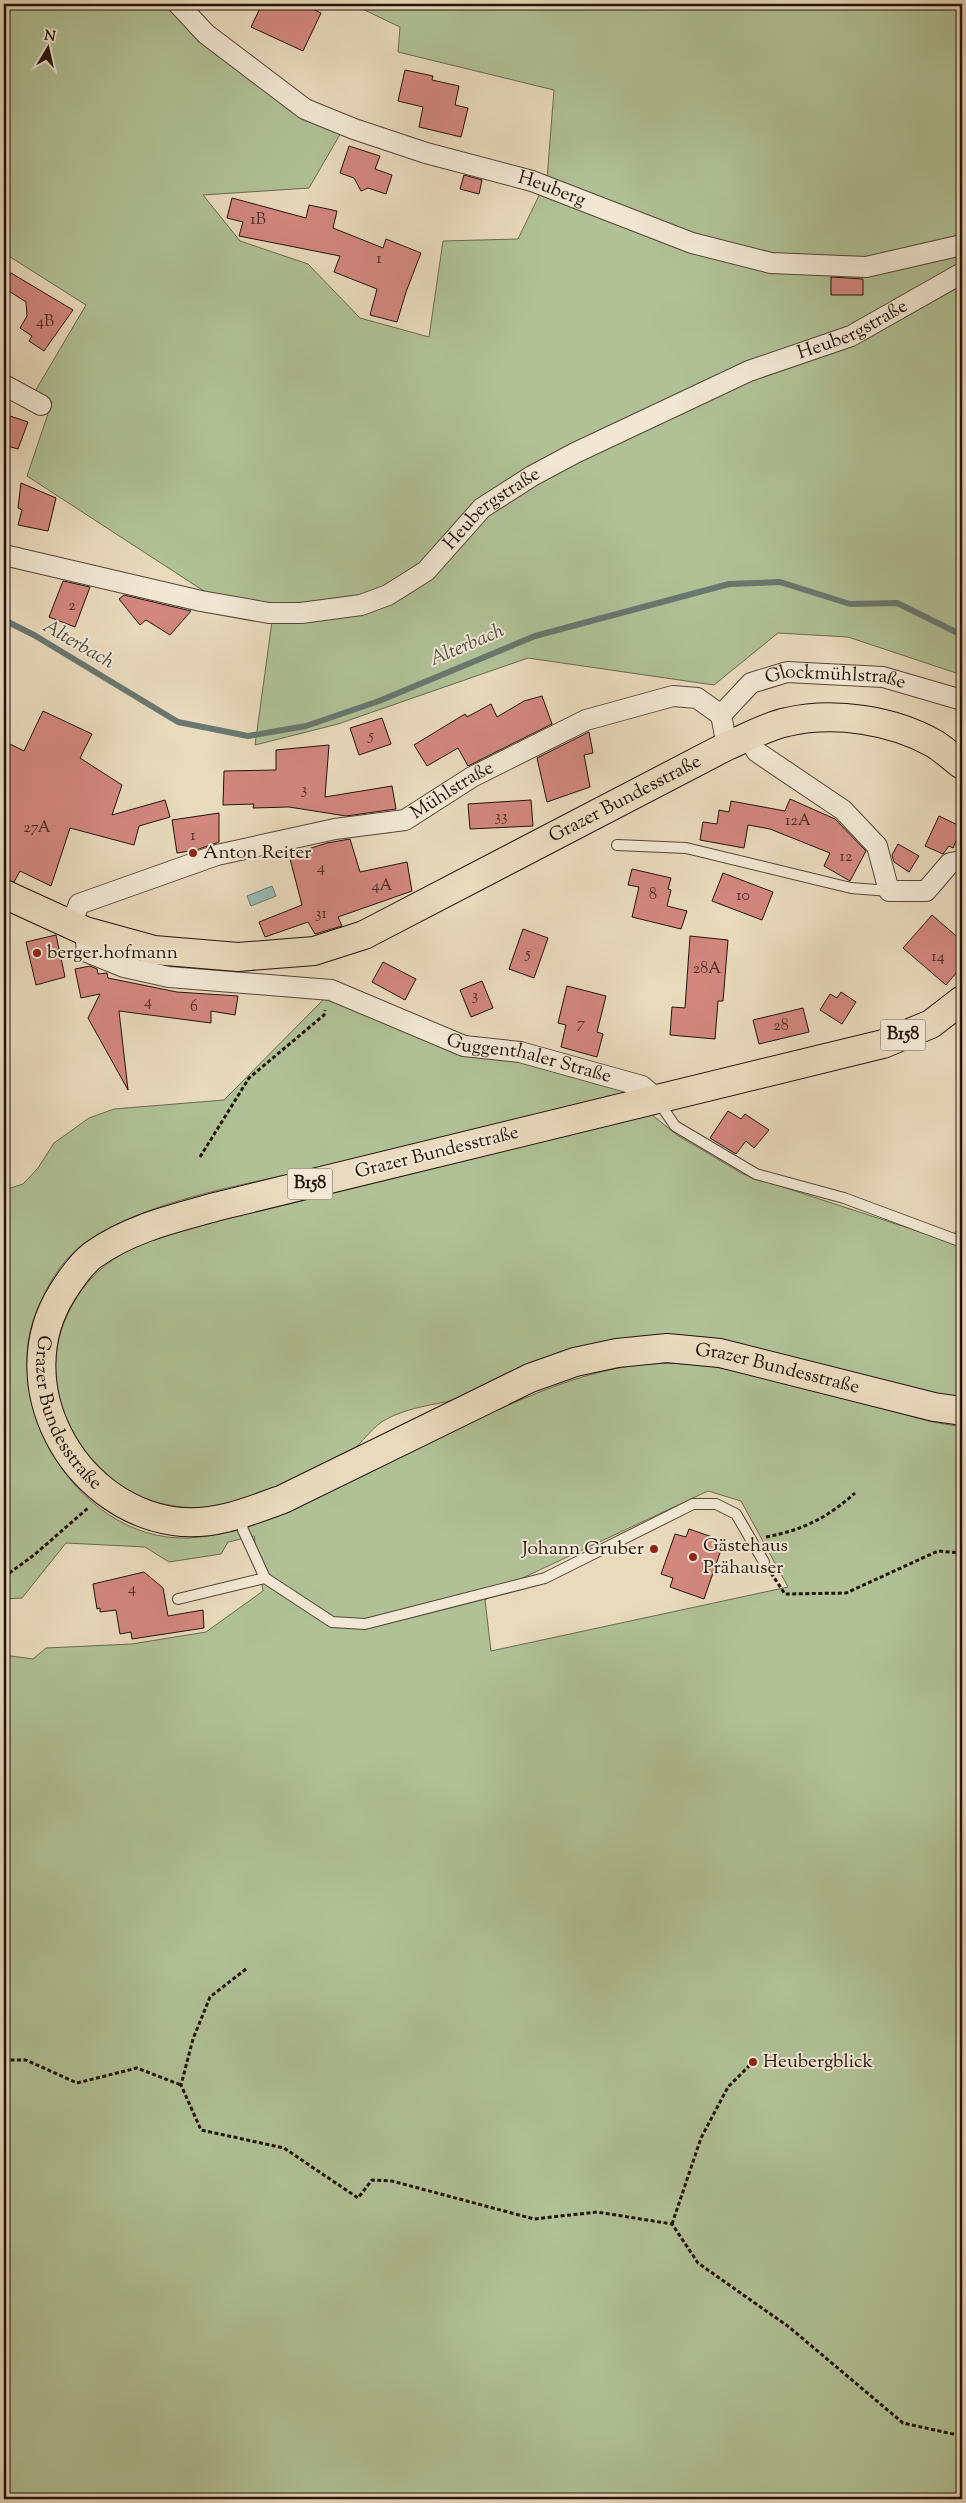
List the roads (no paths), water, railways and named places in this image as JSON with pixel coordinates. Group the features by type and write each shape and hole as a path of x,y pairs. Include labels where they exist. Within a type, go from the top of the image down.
{"main road":[{"name":"Grazer Bundesstraße","path":"4,894 17,907 78,928 154,950 238,957 314,951 364,935 738,741 786,722 822,718 852,719 894,726 935,744 962,765"},
{"name":"Grazer Bundesstraße","path":"962,1000 931,1024 883,1044 179,1217 138,1230 93,1256 68,1282 51,1310 42,1344 43,1389 55,1431 77,1466 106,1494 140,1513 174,1521 205,1522 240,1515 283,1499 530,1378 575,1362 617,1353 667,1348 720,1353 934,1407 962,1411"}],"street":[{"name":"Heuberg","path":"178,4 206,34 305,109 354,130 532,181 692,242 771,263 866,267 962,245"},
{"name":"Heubergstraße","path":"4,555 201,601 269,613 301,613 360,605 388,595 426,571 482,508 532,476 749,371 850,336 962,273"},
{"path":"4,384 41,405"},
{"name":"Glockmühlstraße","path":"721,715 751,682 787,672 883,677 962,700"},
{"name":"Mühlstraße","path":"78,928 79,904 217,856 335,829 405,820 472,777 586,720 673,696 697,698 721,715"},
{"path":"721,715 738,741 843,810 877,846 888,891 926,891 950,863 962,861"},
{"name":"Guggenthaler Straße","path":"78,928 87,952 124,967 169,977 330,990 464,1046 520,1052 642,1086 657,1099"}],"lane":[{"path":"617,844 686,848 852,888 888,891"},
{"name":"Guggenthaler Straße","path":"657,1099 675,1126 756,1174 844,1198 962,1242"},
{"path":"240,1515 243,1530 265,1578 332,1622 364,1624 545,1578 693,1504 716,1504 736,1514 764,1562"},
{"path":"178,1599 265,1578"}],"water":[{"path":"272,886 276,896 251,906 247,896"}],"waterway":[{"name":"Alterbach","path":"4,620 34,635 178,722 248,736 306,726 379,701 535,636 729,584 780,582 850,604 897,603 962,635"}],"place":[{"name":"Anton Reiter","path":"193,853"},
{"name":"berger.hofmann","path":"37,953"},
{"name":"Johann Gruber","path":"654,1549"},
{"name":"Gästehaus Prähauser","path":"693,1557"},
{"name":"Heubergblick","path":"753,2062"}]}
